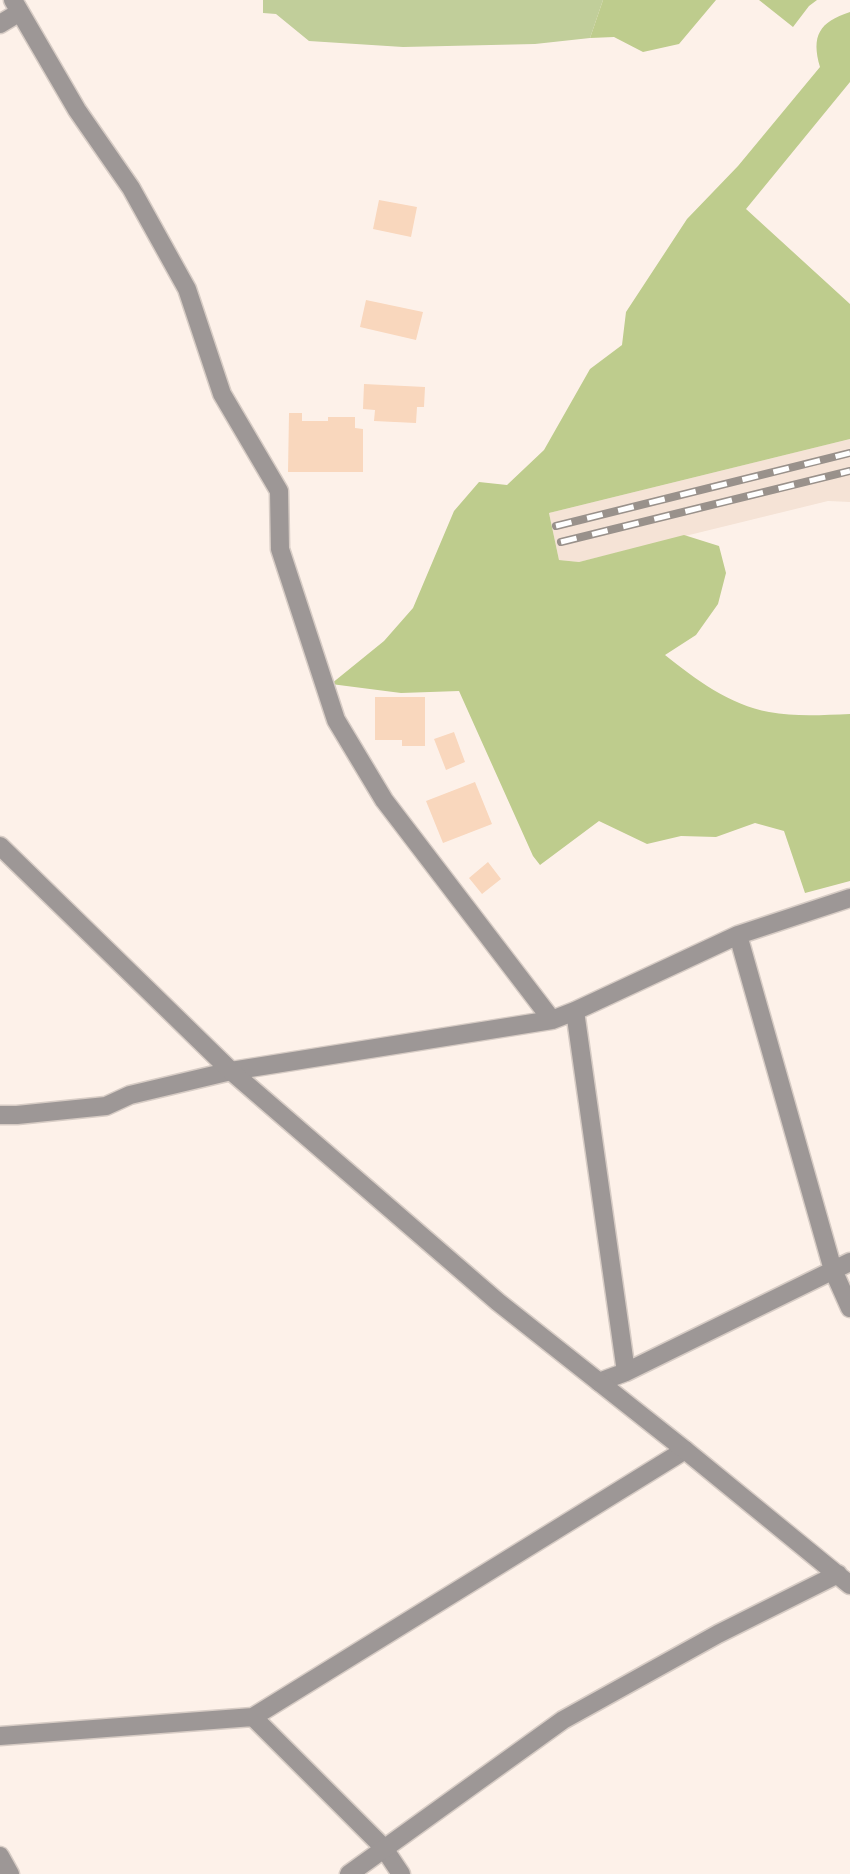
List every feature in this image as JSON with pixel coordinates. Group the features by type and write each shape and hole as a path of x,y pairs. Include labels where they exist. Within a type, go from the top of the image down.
{"street":[{"path":"0,24 17,6 77,110 131,188 187,289 222,394 279,491 280,549 336,720 392,811 552,1020"},
{"path":"0,846 230,1071 498,1302 844,1579 718,1634 563,1720 349,1874"},
{"path":"0,1115 106,1106 130,1095 230,1071 552,1020 738,935 850,898"},
{"path":"738,935 833,1270 850,1308"},
{"path":"575,1011 626,1372"},
{"path":"599,1382 626,1372 850,1262"},
{"path":"0,1736 253,1717 685,1450"},
{"path":"253,1717 383,1847 401,1874"},
{"path":"0,1856 10,1874"}],"shaded area":[{"path":"850,439 850,502 828,501 579,562 559,560 549,513"}],"green space":[{"path":"263,0 603,0 590,38 535,44 403,47 309,41 276,14 263,13"},
{"path":"603,0 716,0 679,44 643,52 614,37 590,38"},
{"path":"759,0 817,0 793,27"},
{"path":"850,12 850,82 746,209 850,304 850,439 549,513 559,560 579,562 684,535 719,546 726,573 718,604 696,635 665,655 714,690 755,709 789,715 850,714 850,881 805,893 784,831 755,823 716,837 681,836 647,844 599,821 540,865 533,856 459,691 401,693 331,684 384,641 413,608 454,511 479,482 507,485 544,450 590,369 622,345 626,312 687,219 738,166 820,67 817,39 820,32 831,20"}],"building":[{"path":"379,200 417,207 411,237 373,229"},
{"path":"366,300 423,312 416,340 360,327"},
{"path":"364,384 425,387 424,407 417,407 416,423 374,421 375,410 363,409"},
{"path":"289,413 302,413 302,421 355,417 355,428 363,429 363,472 288,472"},
{"path":"375,697 425,697 425,746 402,746 402,740 375,740"},
{"path":"454,732 465,762 446,770 434,739"},
{"path":"475,782 492,824 443,843 426,801"},
{"path":"488,862 501,879 482,894 469,878"}],"railway":[{"path":"556,526 850,453"},
{"path":"561,542 850,471"}]}
